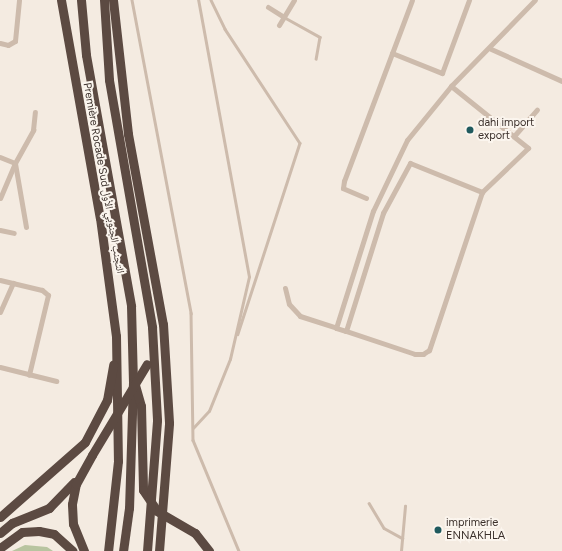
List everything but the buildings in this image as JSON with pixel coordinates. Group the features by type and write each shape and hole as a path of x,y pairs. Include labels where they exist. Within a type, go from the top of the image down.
{"highway":[{"name":"Première Rocade Sud التجنب الجنوبي الأول","path":"61,0 78,112 100,218 116,336 118,461 108,551"},
{"name":"Première Rocade Sud التجنب الجنوبي الأول","path":"81,0 86,54 131,306 133,382 129,508 123,551"},
{"path":"104,0 109,80 152,327 157,420 147,551"},
{"path":"114,0 128,134 163,324 169,423 160,551"},
{"path":"0,534 12,523 48,508 79,477 147,364 152,327"},
{"path":"0,517 77,450 92,432 110,387 116,336"},
{"path":"133,382 141,406 143,490 154,508 195,533 208,551"},
{"path":"79,477 72,514 84,551"},
{"path":"0,548 22,532 39,531 54,534 73,551"}],"street":[{"path":"0,43 8,45 15,41 19,0"},
{"path":"279,25 293,0"},
{"path":"366,198 343,188 344,181 412,0"},
{"path":"392,54 442,72 469,0"},
{"path":"336,328 373,212 407,140 450,86 491,49 535,0"},
{"path":"268,7 284,17"},
{"path":"491,49 562,81"},
{"path":"285,288 289,304 300,316 415,354 423,354 429,350 482,192 528,148 450,86"},
{"path":"514,136 537,110"},
{"path":"0,198 14,163 33,130 35,112"},
{"path":"0,157 14,163"},
{"path":"14,163 26,226"},
{"path":"346,331 384,213 410,163 482,192"},
{"path":"0,230 14,233"},
{"path":"0,280 42,290 48,295 29,375"},
{"path":"0,312 13,283"},
{"path":"0,367 56,381"}],"lane":[{"path":"132,0 191,313 193,428 199,462 224,507 239,551"},
{"path":"198,0 249,276 230,359"},
{"path":"193,428 209,411 230,359 300,143 225,29 211,0"},
{"path":"284,17 320,37 316,59"},
{"path":"369,503 384,528 402,538"},
{"path":"401,551 405,506"}],"green space":[{"path":"25,545 47,547 53,551 12,551"}],"place":[{"name":"dahi import export","path":"470,130"},
{"name":"imprimerie ENNAKHLA","path":"438,530"}]}
